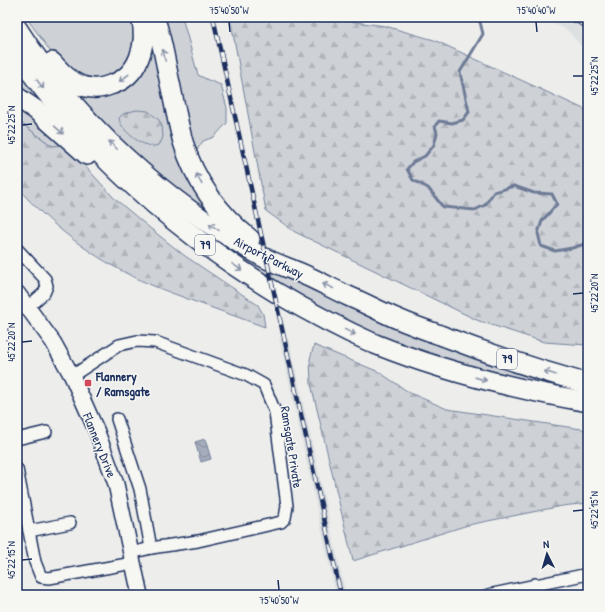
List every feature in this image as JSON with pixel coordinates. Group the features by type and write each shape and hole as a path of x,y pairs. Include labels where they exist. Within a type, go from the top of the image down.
{"highway":[{"path":"17,18 60,72 75,83 85,87 94,88 115,84 123,80 134,68 142,50 143,30 141,17"},
{"path":"154,17 160,37 180,132 188,156 198,178 210,197 230,222 254,242 297,272"},
{"name":"Airport Parkway","path":"17,28 44,67 85,117 131,162 174,199 224,234 279,265 399,320 477,350 588,384"},
{"name":"Airport Parkway","path":"17,53 56,104 84,136 120,173 156,205 211,249 252,278 295,304 376,344 444,369 538,393 588,402"},
{"path":"17,97 36,110 122,185 161,216 211,249"}],"street":[{"path":"17,249 45,279 47,286 44,293 28,307"},
{"name":"Flannery Drive","path":"17,293 53,342 72,376 97,432 116,484 140,595"},
{"name":"Ramsgate Private","path":"29,531 35,562 41,577 50,578 132,558 151,548 198,541 282,522 285,518 287,506 275,412 264,385 246,375 192,357 154,342 137,341 119,345 72,376"},
{"name":"Flannery Drive","path":"117,419 135,470 151,548"},
{"path":"17,439 46,432"},
{"path":"17,469 29,531 70,523"},
{"path":"488,595 536,590 588,574"}],"shaded area":[{"path":"542,17 575,17 588,23 588,54 568,31"},
{"path":"279,338 289,339 346,595 336,595"}],"green space":[{"path":"26,17 131,17 135,30 131,52 124,65 115,74 107,78 88,82 58,62"},
{"path":"162,17 182,17 198,75 221,85 227,108 227,123 214,137 203,141 197,150 193,151"},
{"path":"230,17 332,17 333,19 385,26 434,40 588,111 588,345 544,342 479,321 295,232 266,211"},
{"path":"146,25 215,219 181,193 122,143 71,90 114,89"},
{"path":"17,70 53,115 17,92"},
{"path":"17,107 64,145 52,146 17,120"},
{"path":"136,110 148,111 159,120 162,126 163,137 160,144 156,146 149,146 144,144 132,137 123,128 119,118 123,114"},
{"path":"17,120 52,146 64,145 80,157 86,167 114,198 151,229 185,256 258,305 263,314 265,327 140,280 106,262 58,228 17,187"},
{"path":"117,157 261,262 312,290 395,326 581,392 474,373 356,330 207,240"},
{"path":"314,345 379,372 410,393 447,409 588,430 588,503 562,506 468,525 353,561 311,384 310,359"}],"water":[{"path":"205,439 211,459 201,462 195,442"}],"waterway":[{"path":"476,17 480,22 483,34 460,72 469,112 463,120 452,123 439,121 435,126 437,133 434,145 425,156 413,162 407,169 413,180 428,188 443,207 475,210 485,205 494,192 514,186 534,193 552,194 557,204 542,221 538,233 541,246 555,251 588,243"}],"tram line":[{"path":"563,17 588,29"}],"railway":[{"path":"213,17 341,595"}],"place":[{"name":"Flannery / Ramsgate","path":"88,383"}]}
